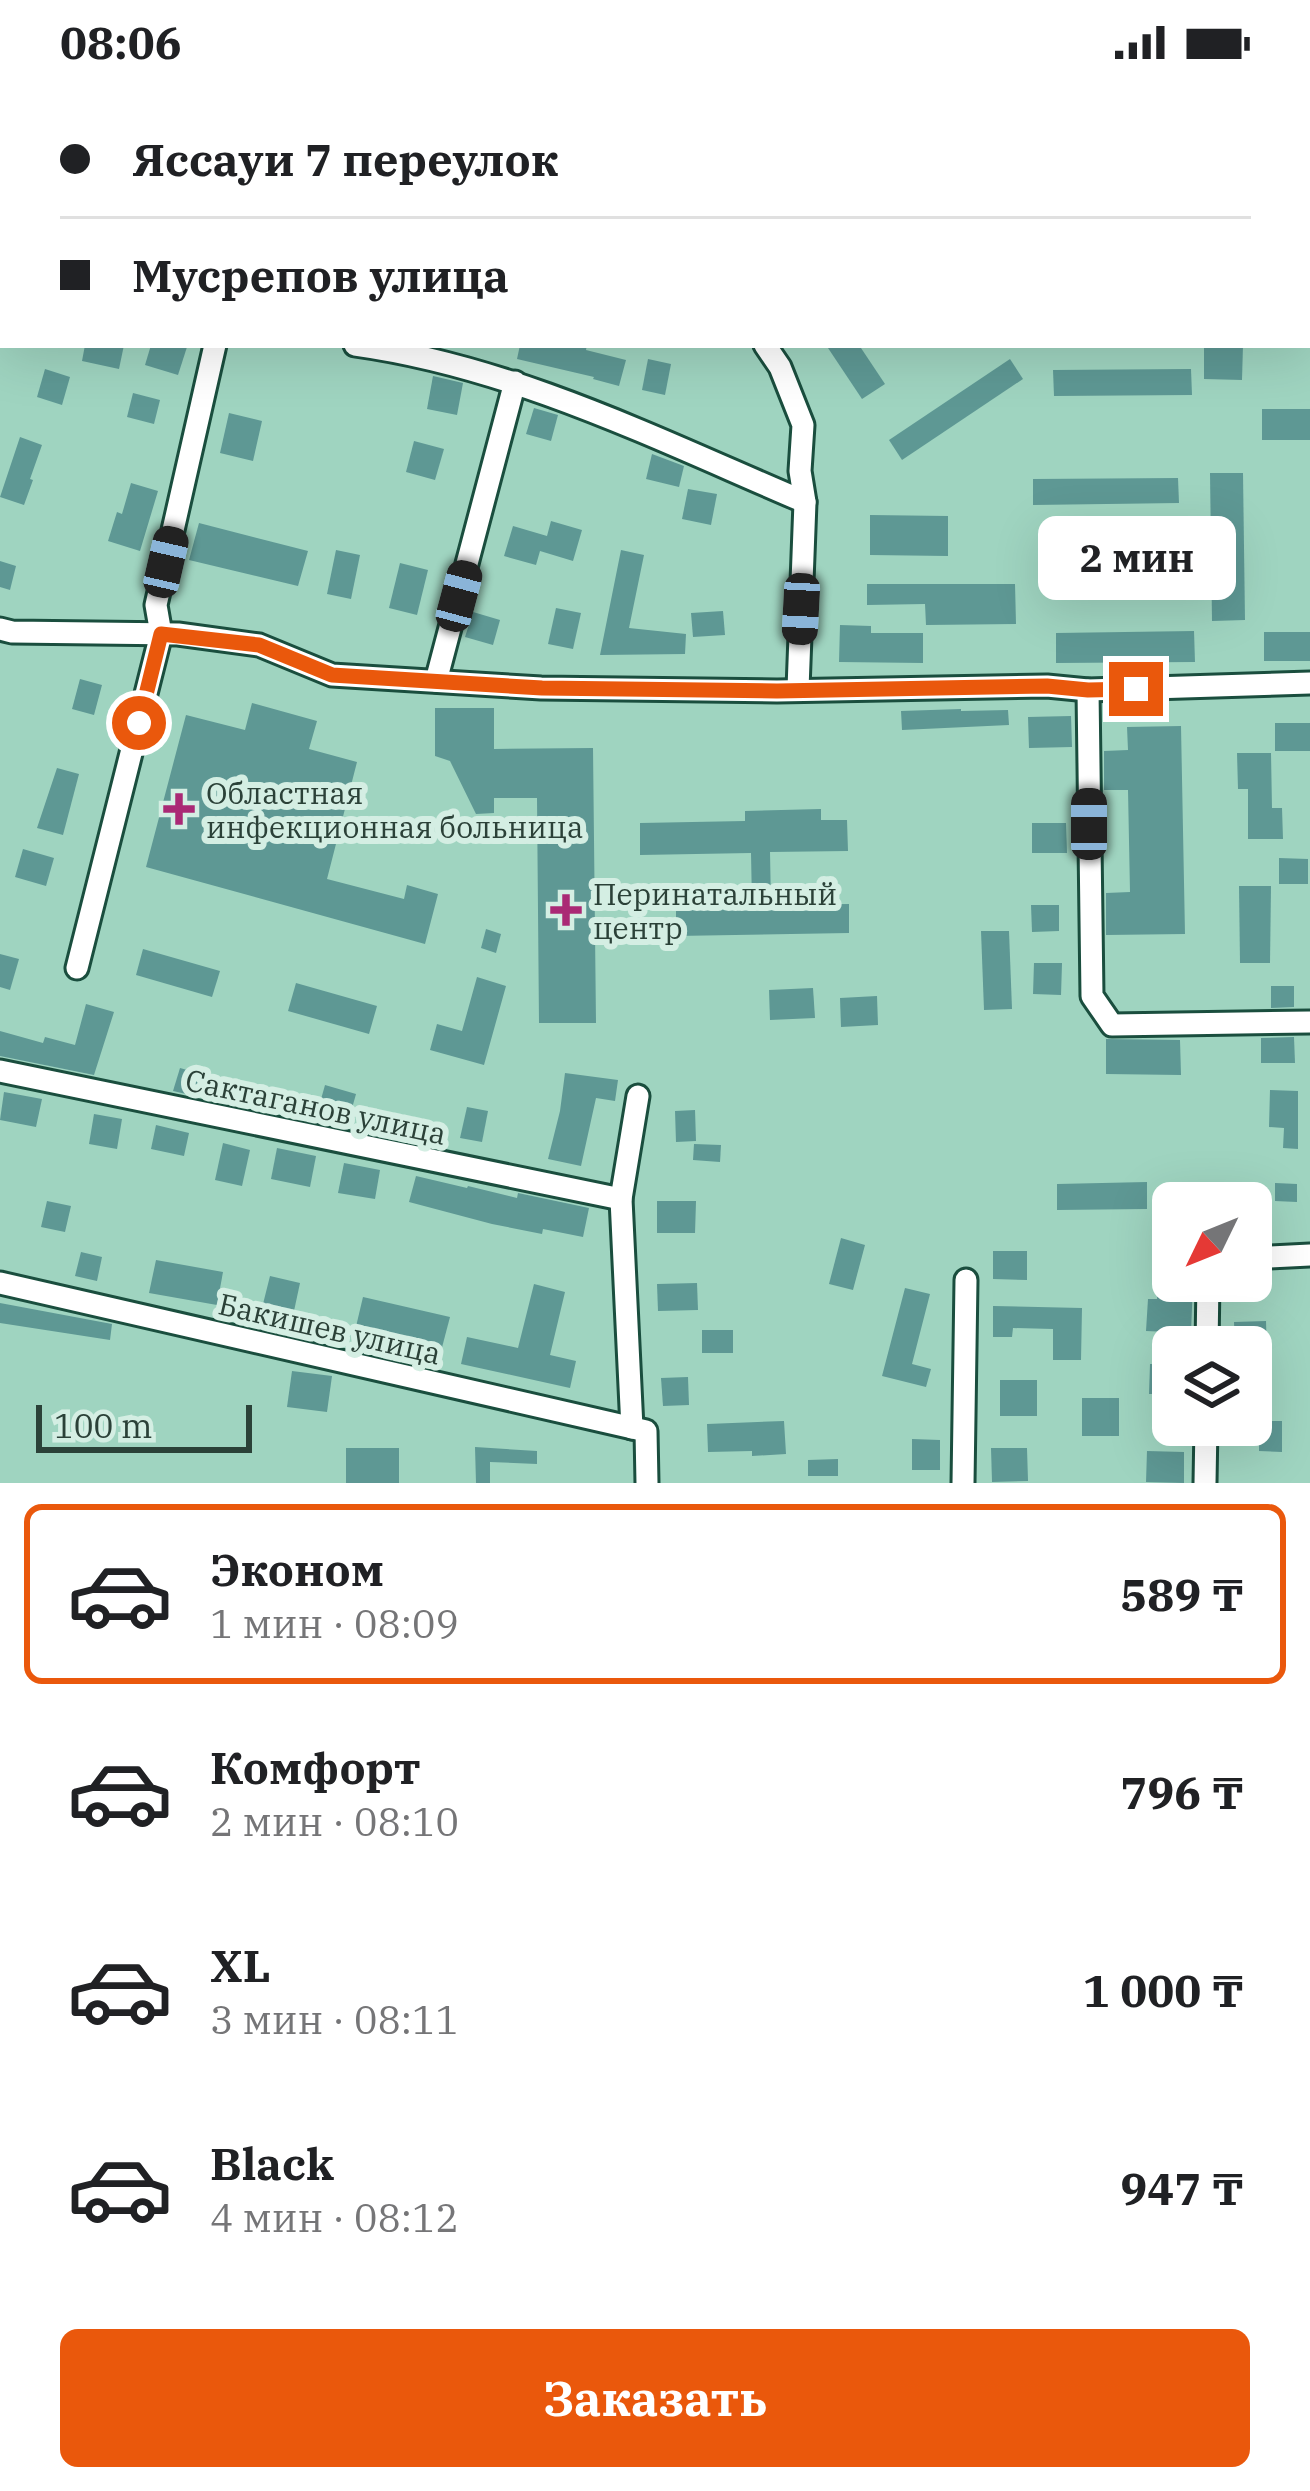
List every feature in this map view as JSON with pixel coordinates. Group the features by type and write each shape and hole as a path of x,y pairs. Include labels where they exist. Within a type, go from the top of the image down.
{"street":[{"path":"77,968 161,634 156,605 214,348"},
{"path":"377,348 536,388 805,502"},
{"path":"767,348 802,424 800,471 805,502 797,689"},
{"path":"436,682 514,382"},
{"path":"0,629 161,634 259,645 332,675 542,688 1047,686 1088,690 1310,683"},
{"path":"1088,690 1092,996 1112,1025 1310,1022"},
{"name":"Сактаганов улица","path":"0,1072 621,1199"},
{"path":"638,1096 621,1199 646,1483"},
{"path":"1272,1257 1310,1256"},
{"path":"963,1483 966,1280"},
{"name":"Бакишев улица","path":"0,1283 639,1429"},
{"path":"1204,1483 1205,1446"}],"building":[{"path":"84,348 123,348 119,369 82,361"},
{"path":"150,348 187,348 178,375 145,365"},
{"path":"519,348 586,348 626,360 619,386 517,359"},
{"path":"828,348 861,348 885,384 862,399"},
{"path":"1204,348 1243,348 1242,380 1204,379"},
{"path":"648,359 671,364 665,395 642,390"},
{"path":"1010,359 1023,379 902,460 889,440"},
{"path":"45,369 70,377 62,405 37,397"},
{"path":"1191,369 1192,395 1054,396 1053,370"},
{"path":"433,376 463,383 457,415 427,409"},
{"path":"133,393 160,400 154,424 127,417"},
{"path":"534,408 558,415 551,441 526,434"},
{"path":"1262,409 1310,409 1310,440 1262,440"},
{"path":"229,413 262,421 253,461 220,453"},
{"path":"20,437 42,445 24,505 0,497"},
{"path":"414,441 444,449 435,480 406,472"},
{"path":"652,454 684,466 679,487 646,479"},
{"path":"1210,473 1243,473 1245,620 1212,621"},
{"path":"1178,478 1179,503 1033,505 1033,479"},
{"path":"131,483 158,491 140,551 108,541"},
{"path":"688,489 717,494 711,525 682,519"},
{"path":"870,515 948,516 948,556 870,555"},
{"path":"551,521 582,530 573,561 540,551 536,565 504,556 513,526 547,536"},
{"path":"199,523 308,551 298,586 189,560"},
{"path":"336,550 360,555 351,599 327,594"},
{"path":"621,550 644,555 629,628 686,634 685,654 600,655"},
{"path":"0,561 16,566 10,590 0,587"},
{"path":"400,563 428,570 417,615 389,608"},
{"path":"867,584 1015,584 1016,624 926,625 925,604 867,605"},
{"path":"556,608 581,613 573,649 548,644"},
{"path":"723,611 725,635 693,637 691,613"},
{"path":"473,612 500,620 493,645 465,637"},
{"path":"840,625 871,626 871,633 923,633 923,663 839,662"},
{"path":"1194,631 1195,662 1056,663 1056,633"},
{"path":"1264,632 1310,632 1310,661 1264,661"},
{"path":"80,679 102,685 94,715 72,709"},
{"name":"Областная инфекционная больница","path":"252,703 317,721 309,749 357,762 327,879 404,899 407,885 438,894 425,944 146,867 186,715 245,730"},
{"name":"Перинатальный центр","path":"435,708 494,708 494,749 593,748 596,1023 539,1023 537,798 494,798 494,813 476,814 450,761 435,756"},
{"path":"1008,710 1009,725 902,730 901,711"},
{"path":"1071,716 1072,747 1029,748 1028,717"},
{"path":"1275,723 1310,723 1310,751 1275,751"},
{"path":"1181,726 1185,934 1106,935 1106,893 1130,892 1128,790 1104,790 1104,751 1128,750 1127,727"},
{"path":"1237,753 1271,753 1272,808 1282,808 1283,839 1248,839 1248,789 1238,789"},
{"path":"57,768 79,774 63,835 37,828"},
{"path":"821,809 821,820 847,820 848,851 770,852 771,905 849,904 849,933 676,936 676,905 752,904 751,853 640,855 640,823 745,821 745,811"},
{"path":"1032,823 1066,823 1067,853 1032,853"},
{"path":"23,849 54,858 46,886 15,877"},
{"path":"1279,858 1308,859 1308,884 1279,884"},
{"path":"1239,886 1271,886 1270,963 1240,963"},
{"path":"1031,905 1059,905 1059,931 1032,932"},
{"path":"486,929 501,934 496,953 481,948"},
{"path":"981,931 1009,931 1012,1009 984,1010"},
{"path":"143,949 220,971 212,997 136,975"},
{"path":"0,954 19,959 10,990 0,987"},
{"path":"1034,963 1062,963 1061,995 1033,994"},
{"path":"477,977 506,986 484,1065 430,1050 437,1024 462,1031"},
{"path":"296,983 377,1006 369,1034 288,1011"},
{"path":"1271,986 1294,986 1294,1007 1271,1008"},
{"path":"813,988 815,1018 770,1020 769,990"},
{"path":"877,996 878,1025 841,1027 840,998"},
{"path":"86,1004 114,1012 94,1075 0,1056 0,1031 43,1043 45,1037 75,1045"},
{"path":"1294,1037 1295,1063 1261,1063 1261,1038"},
{"path":"1106,1039 1180,1040 1181,1075 1106,1074"},
{"path":"180,1068 205,1075 199,1097 173,1091"},
{"path":"565,1073 618,1080 615,1101 596,1098 581,1166 548,1159"},
{"path":"325,1085 356,1094 349,1119 318,1110"},
{"path":"246,1086 273,1093 268,1111 241,1105"},
{"path":"1270,1090 1298,1091 1298,1149 1283,1148 1284,1128 1269,1127"},
{"path":"4,1092 42,1099 36,1127 0,1120"},
{"path":"467,1107 488,1111 482,1142 460,1138"},
{"path":"695,1110 696,1141 676,1142 675,1111"},
{"path":"94,1114 122,1119 117,1149 89,1144"},
{"path":"156,1125 189,1133 184,1156 151,1149"},
{"path":"223,1143 250,1150 242,1186 215,1180"},
{"path":"694,1144 721,1145 720,1162 693,1160"},
{"path":"277,1148 316,1156 310,1187 271,1179"},
{"path":"344,1163 380,1170 375,1199 338,1193"},
{"path":"416,1176 589,1208 583,1237 492,1224 409,1202"},
{"path":"1147,1182 1147,1209 1057,1210 1057,1184"},
{"path":"1275,1183 1297,1184 1297,1202 1275,1201"},
{"path":"47,1201 71,1206 65,1232 41,1227"},
{"path":"657,1201 696,1201 695,1233 657,1233"},
{"path":"841,1238 865,1245 853,1290 829,1284"},
{"path":"993,1251 1027,1251 1027,1280 993,1279"},
{"path":"81,1252 102,1257 97,1281 75,1276"},
{"path":"156,1260 223,1272 217,1305 149,1293"},
{"path":"270,1276 300,1283 294,1311 263,1304"},
{"path":"697,1283 698,1310 658,1311 657,1284"},
{"path":"534,1284 565,1292 550,1355 576,1361 570,1388 461,1364 467,1337 518,1348"},
{"path":"905,1288 930,1294 912,1364 931,1369 926,1387 882,1376"},
{"path":"363,1297 450,1317 440,1355 354,1335"},
{"path":"1148,1299 1192,1302 1191,1326 1152,1326 1152,1331 1146,1331"},
{"path":"0,1303 112,1324 110,1340 0,1323"},
{"path":"993,1306 1082,1308 1081,1360 1053,1360 1053,1329 1013,1328 1012,1337 993,1337"},
{"path":"1266,1321 1266,1326 1234,1326 1234,1322"},
{"path":"702,1330 733,1330 733,1353 702,1353"},
{"path":"292,1371 332,1376 327,1412 287,1407"},
{"path":"688,1377 689,1405 663,1406 661,1378"},
{"path":"1000,1380 1037,1380 1037,1416 1000,1416"},
{"path":"1082,1398 1119,1398 1119,1436 1082,1436"},
{"path":"784,1421 786,1454 708,1452 707,1424"},
{"path":"1272,1421 1282,1421 1282,1452 1259,1451 1259,1446 1272,1446"},
{"path":"912,1439 940,1440 940,1470 912,1470"},
{"path":"475,1447 537,1451 537,1464 490,1462 490,1483 476,1483"},
{"path":"346,1448 399,1448 399,1483 346,1483"},
{"path":"991,1448 1027,1448 1028,1481 992,1482"},
{"path":"1147,1451 1184,1452 1184,1483 1146,1482"},
{"path":"838,1459 838,1476 808,1476 808,1460"}],"place":[{"name":"Областная инфекционная больница","path":"179,809"},
{"name":"Перинатальный центр","path":"566,910"}],"route":[{"path":"139,723 161,634 259,645 332,675 542,688 1136,689"}]}
